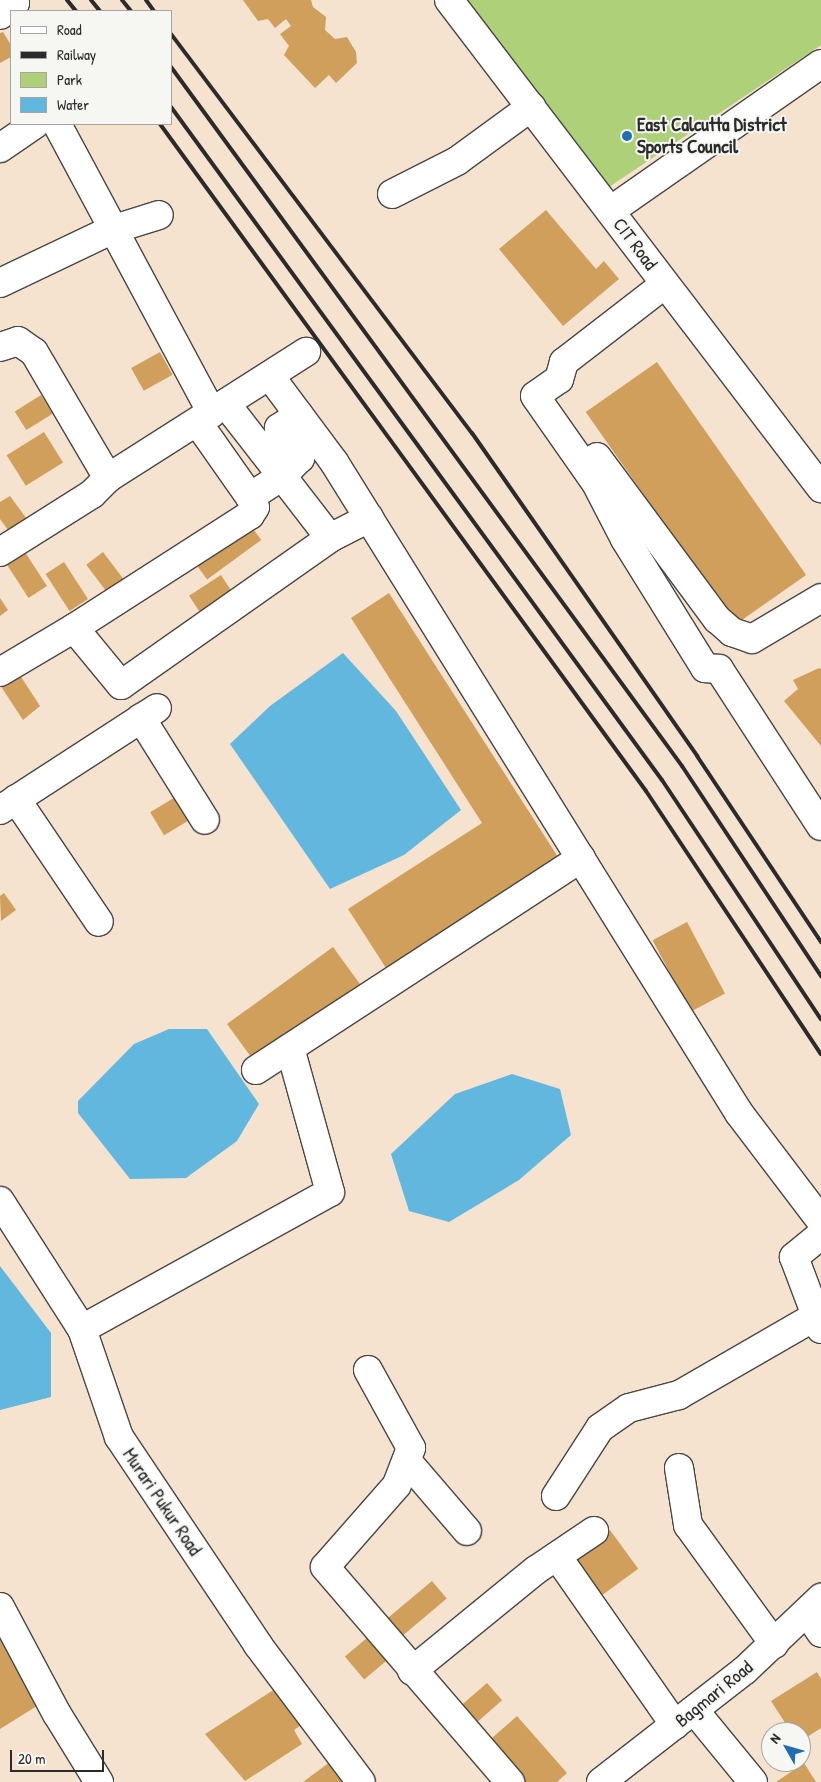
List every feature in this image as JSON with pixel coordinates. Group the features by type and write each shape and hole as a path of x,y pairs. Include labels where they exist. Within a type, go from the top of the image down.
{"street":[{"path":"0,14 15,4 13,0"},
{"name":"CIT Road","path":"449,0 665,284 813,461 821,488"},
{"path":"610,211 821,64"},
{"path":"392,194 457,161 531,107"},
{"path":"0,148 34,125"},
{"path":"0,672 74,628 250,515 255,507 212,414 111,230 57,125"},
{"path":"0,283 111,230 159,215"},
{"path":"665,284 564,362 560,379 535,396 596,483 624,539 706,668 719,669 821,826"},
{"path":"0,347 18,341 34,352 108,478"},
{"path":"0,552 92,494 108,478 212,414 306,352"},
{"path":"270,376 334,462 739,1112 821,1221"},
{"path":"212,414 282,476 330,538"},
{"path":"250,497 282,476 300,458 279,428 299,415"},
{"path":"575,428 717,619 732,632 752,638 821,598"},
{"path":"74,628 120,685 330,538 369,518"},
{"path":"99,922 8,805 149,713 205,820"},
{"path":"256,1070 581,858"},
{"path":"82,1329 330,1192 290,1048"},
{"name":"Murari Pukur Road","path":"0,1201 82,1329 119,1437 258,1645 361,1782"},
{"path":"556,1496 600,1428 629,1408 680,1395 818,1323 794,1257 821,1235"},
{"path":"368,1370 411,1448 397,1485 324,1567 510,1782"},
{"path":"407,1461 467,1531"},
{"path":"679,1468 688,1525 774,1644"},
{"path":"412,1671 557,1556 594,1531"},
{"path":"557,1556 685,1717 753,1782"},
{"path":"0,1607 57,1714 99,1782"},
{"name":"Bagmari Road","path":"601,1782 685,1717 774,1644 816,1615"}],"green space":[{"name":"East Calcutta District Sports Council","path":"463,0 821,0 821,45 606,189"}],"water":[{"path":"343,653 396,711 461,810 404,855 330,889 230,744 270,706"},
{"path":"169,1029 207,1029 259,1104 237,1141 186,1178 130,1179 78,1113 78,1101 134,1044"},
{"path":"512,1074 560,1089 571,1135 519,1180 449,1222 409,1211 391,1154 455,1094"},
{"path":"0,1266 51,1333 51,1397 0,1410"}],"building":[{"path":"243,0 311,0 313,7 326,17 325,30 335,39 347,37 356,52 357,63 336,83 329,75 315,88 284,55 289,46 280,34 291,26 286,19 275,28 268,19 258,21"},
{"path":"3,32 10,43 10,58 0,63 0,33"},
{"path":"546,210 596,269 604,261 619,279 563,326 499,249"},
{"path":"160,352 173,375 144,391 131,368"},
{"path":"657,362 806,575 735,625 586,412"},
{"path":"41,395 53,414 26,430 15,411"},
{"path":"44,432 63,463 26,486 7,455"},
{"path":"10,496 32,526 14,538 0,519 0,502"},
{"path":"246,519 261,540 207,579 192,558"},
{"path":"23,549 47,586 29,598 5,561"},
{"path":"103,552 126,582 109,595 86,565"},
{"path":"64,562 88,599 70,611 46,574"},
{"path":"221,575 234,595 202,616 189,596"},
{"path":"389,593 558,857 386,968 348,909 482,823 351,618"},
{"path":"0,598 8,610 0,616"},
{"path":"819,668 821,669 821,746 784,701 798,689 793,680"},
{"path":"16,669 40,706 23,720 0,685"},
{"path":"187,790 201,813 164,835 150,812"},
{"path":"4,893 16,910 1,921 0,896"},
{"path":"687,922 725,994 691,1012 653,940"},
{"path":"333,947 361,986 255,1063 227,1024"},
{"path":"610,1530 638,1569 594,1601 566,1562"},
{"path":"432,1581 447,1599 394,1643 379,1625"},
{"path":"0,1628 45,1701 0,1729"},
{"path":"374,1632 393,1655 364,1679 345,1656"},
{"path":"817,1672 821,1679 821,1728 811,1734 811,1722 785,1722 771,1701"},
{"path":"487,1683 502,1700 468,1730 453,1713"},
{"path":"278,1687 307,1721 294,1730 302,1744 245,1781 205,1734"},
{"path":"517,1716 567,1773 557,1782 518,1782 485,1744"},
{"path":"334,1759 349,1782 303,1782"},
{"path":"791,1772 810,1772 816,1782 776,1782"}],"railway":[{"path":"67,0 75,10"},
{"path":"91,0 99,10"},
{"path":"122,0 130,10"},
{"path":"146,0 153,10"},
{"path":"172,35 472,433 697,756 821,942"},
{"path":"172,68 682,766 821,976"},
{"path":"172,108 662,780 821,1019"},
{"path":"161,125 646,791 821,1054"}],"place":[{"name":"East Calcutta District Sports Council","path":"627,136"}]}
